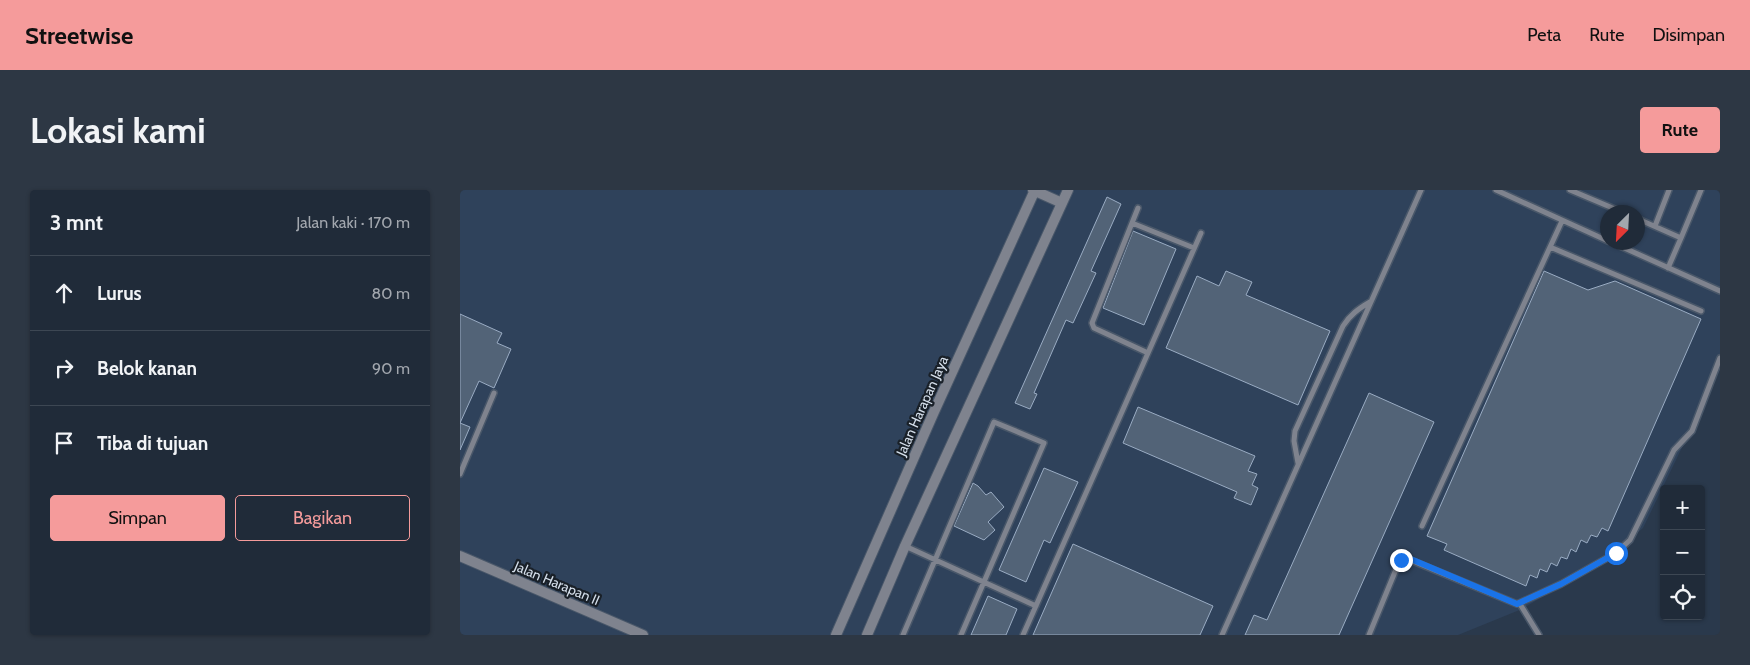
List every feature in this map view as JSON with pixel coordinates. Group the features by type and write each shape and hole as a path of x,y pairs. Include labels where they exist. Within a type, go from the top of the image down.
{"street":[{"path":"1034,190 1062,203"},
{"name":"Jalan Harapan Jaya","path":"836,635 1034,190"},
{"path":"867,635 905,546 1068,190"},
{"name":"Jalan Harapan II","path":"460,556 643,635"}],"lane":[{"path":"1222,635 1421,190"},
{"path":"1496,190 1600,238"},
{"path":"1570,190 1605,205"},
{"path":"1655,226 1669,190"},
{"path":"1668,268 1702,190"},
{"path":"1138,208 1092,323 1094,328 1148,353"},
{"path":"1422,526 1562,221"},
{"path":"1645,222 1681,238"},
{"path":"1132,223 1194,248"},
{"path":"1023,635 1201,233"},
{"path":"1550,247 1701,311"},
{"path":"1627,250 1720,292"},
{"path":"1298,463 1294,441 1295,431 1343,326 1356,310 1370,302"},
{"path":"1370,635 1397,567 1403,557 1509,602 1520,604 1561,584 1616,553 1630,540 1674,450 1692,432 1720,358"},
{"path":"460,474 494,393"},
{"path":"904,635 994,422 1044,443 961,635"},
{"path":"905,546 1036,606"},
{"path":"1520,604 1539,635"}],"shaded area":[{"path":"460,190 1720,190 1720,369 1664,485 1660,485 1660,493 1643,528 1608,558 1522,609 1458,635 460,635"}],"building":[{"path":"1107,197 1121,204 1091,271 1096,273 1073,323 1066,320 1034,393 1037,394 1030,409 1015,403"},
{"path":"1133,231 1176,249 1144,325 1103,308"},
{"path":"1226,271 1252,282 1246,295 1330,331 1298,405 1166,348 1197,276 1219,286"},
{"path":"1544,271 1588,290 1615,281 1701,319 1608,531 1602,528 1597,537 1591,535 1587,543 1581,540 1576,552 1571,549 1567,559 1561,557 1557,566 1551,563 1547,572 1540,569 1537,578 1530,575 1526,586 1444,550 1447,544 1427,536"},
{"path":"460,314 502,333 497,343 511,349 494,388 479,381 460,423"},
{"path":"1369,393 1434,422 1339,635 1245,635 1254,615 1267,620"},
{"path":"1138,407 1255,456 1248,471 1257,474 1252,485 1258,488 1251,505 1234,498 1237,492 1123,443"},
{"path":"460,423 470,427 460,450"},
{"path":"1044,468 1078,482 1050,543 1044,540 1026,582 999,570"},
{"path":"973,483 986,495 991,492 1004,507 988,522 995,530 984,540 954,526"},
{"path":"1073,544 1213,606 1200,635 1033,635"},
{"path":"988,596 1017,609 1006,635 971,635"}],"route":[{"path":"1401,560 1403,557 1406,557 1509,602 1520,604 1561,584 1616,553"}]}
